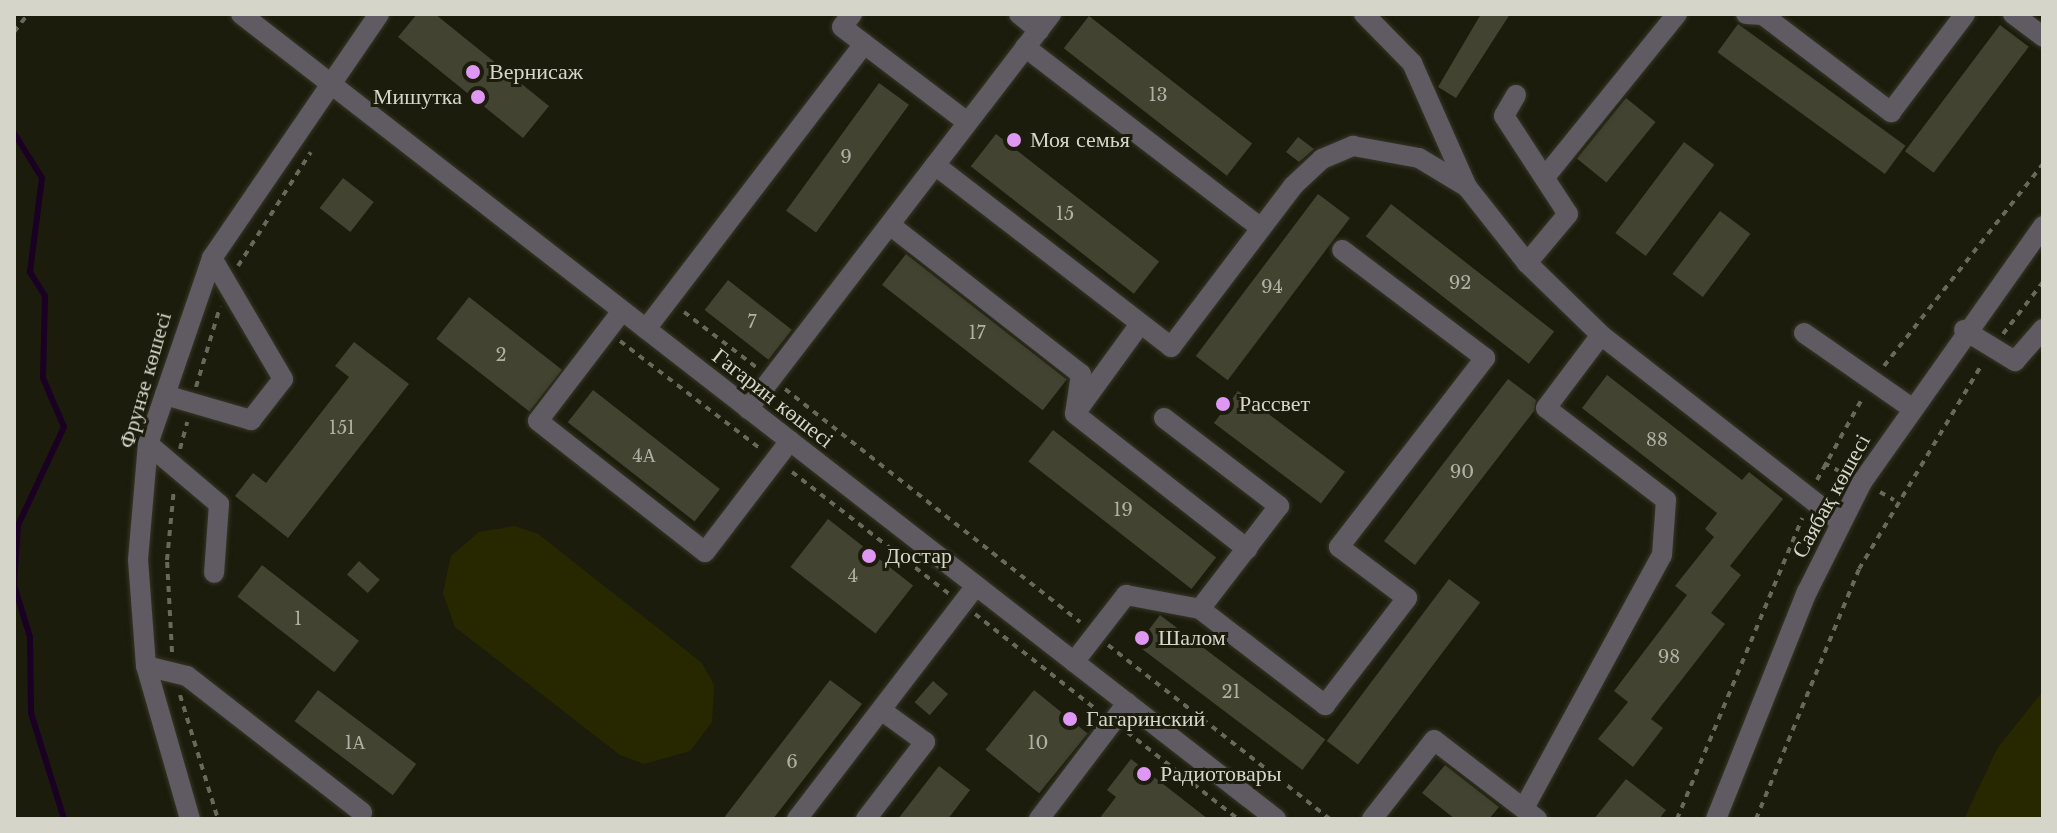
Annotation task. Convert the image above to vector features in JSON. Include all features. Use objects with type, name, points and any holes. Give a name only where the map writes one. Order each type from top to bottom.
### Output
[{"type":"street","name":"Гагарин көшесі","points":[[241,14],[1127,703],[1267,816]]},
{"type":"street","name":"Фрунзе көшесі","points":[[190,819],[146,666],[138,560],[148,444],[212,258],[327,81],[379,14]]},
{"type":"street","points":[[852,14],[842,27],[967,122]]},
{"type":"street","points":[[748,409],[1045,22],[1019,14]]},
{"type":"street","points":[[1364,14],[1412,63],[1467,187],[1527,263],[1601,335],[1812,494],[1840,522]]},
{"type":"street","points":[[1545,177],[1677,14]]},
{"type":"street","points":[[1758,14],[1891,112],[1965,14]]},
{"type":"street","points":[[2021,16],[2043,37]]},
{"type":"street","points":[[646,329],[864,44]]},
{"type":"street","points":[[1025,47],[1261,228]]},
{"type":"street","points":[[1516,95],[1504,116],[1568,214],[1527,263]]},
{"type":"street","points":[[935,165],[1171,347],[1261,228],[1322,159],[1353,146],[1419,158],[1467,187]]},
{"type":"street","points":[[890,225],[1081,374],[1075,414]]},
{"type":"street","name":"Саябақ көшесі","points":[[1716,819],[1840,522],[1910,407],[2043,226]]},
{"type":"street","points":[[1074,662],[1126,595],[1200,609],[1325,705],[1407,598],[1339,547],[1485,358],[1342,250]]},
{"type":"street","points":[[165,395],[251,420],[283,379],[212,258]]},
{"type":"street","points":[[622,311],[538,421],[705,552],[790,441]]},
{"type":"street","points":[[1075,414],[1140,324]]},
{"type":"street","points":[[1964,330],[2015,361],[2043,329]]},
{"type":"street","points":[[1372,819],[1434,740],[1530,814],[1662,555],[1666,500],[1546,408],[1601,335]]},
{"type":"street","points":[[1798,339],[1825,344],[1910,407]]},
{"type":"street","points":[[1075,414],[1247,549]]},
{"type":"street","points":[[1164,418],[1279,506],[1200,609]]},
{"type":"street","points":[[148,444],[219,504],[214,573]]},
{"type":"street","points":[[797,819],[976,586]]},
{"type":"street","points":[[146,666],[173,673],[362,812]]},
{"type":"street","points":[[1039,819],[1127,703]]},
{"type":"street","points":[[866,819],[925,742],[881,710]]},
{"type":"path","points":[[14,32],[28,14]]},
{"type":"path","points":[[218,819],[173,673],[167,560],[176,467],[228,285],[313,149]]},
{"type":"path","points":[[1677,819],[1812,494],[1873,381],[2043,164]]},
{"type":"path","points":[[1756,819],[1873,542],[1992,348],[2043,282]]},
{"type":"path","points":[[669,300],[1330,819]]},
{"type":"path","points":[[607,330],[1238,819]]},
{"type":"shaded area","points":[[514,526],[538,534],[702,663],[714,685],[712,722],[690,751],[644,764],[620,755],[455,627],[443,593],[451,556],[479,532]]},
{"type":"shaded area","points":[[2043,691],[2043,819],[1964,819],[1997,749]]},
{"type":"building","name":"Вернисаж","points":[[417,14],[435,14],[549,106],[523,138],[398,37]]},
{"type":"building","points":[[1481,14],[1510,14],[1456,98],[1438,87]]},
{"type":"building","points":[[1089,16],[1252,143],[1227,176],[1064,48]]},
{"type":"building","points":[[1738,24],[1905,146],[1885,174],[1717,52]]},
{"type":"building","points":[[2000,25],[2029,47],[1934,173],[1905,151]]},
{"type":"building","points":[[879,83],[909,105],[816,233],[786,211]]},
{"type":"building","points":[[1626,98],[1656,122],[1606,183],[1577,159]]},
{"type":"building","points":[[996,134],[1159,261],[1134,294],[971,166]]},
{"type":"building","points":[[1298,137],[1314,149],[1299,162],[1286,152]]},
{"type":"building","points":[[1684,142],[1714,165],[1646,256],[1615,233]]},
{"type":"building","points":[[343,178],[374,202],[350,232],[320,208]]},
{"type":"building","points":[[1318,194],[1350,218],[1228,380],[1196,356]]},
{"type":"building","points":[[1391,204],[1554,331],[1529,364],[1366,236]]},
{"type":"building","points":[[1720,211],[1750,234],[1703,297],[1672,274]]},
{"type":"building","points":[[906,254],[1067,380],[1043,410],[882,285]]},
{"type":"building","points":[[728,280],[792,330],[768,360],[705,310]]},
{"type":"building","points":[[469,297],[562,370],[529,411],[436,339]]},
{"type":"building","points":[[354,342],[409,384],[288,538],[235,496],[253,473],[266,483],[349,377],[335,366]]},
{"type":"building","points":[[1607,375],[1742,480],[1749,472],[1783,499],[1730,566],[1741,575],[1711,613],[1725,624],[1651,719],[1663,728],[1633,767],[1598,739],[1628,702],[1614,691],[1687,595],[1675,586],[1714,537],[1705,529],[1717,513],[1582,408]]},
{"type":"building","points":[[1508,379],[1536,400],[1534,411],[1415,565],[1384,541]]},
{"type":"building","points":[[593,390],[720,489],[695,521],[568,422]]},
{"type":"building","points":[[1238,391],[1345,472],[1321,504],[1214,423]]},
{"type":"building","points":[[1053,430],[1216,557],[1191,589],[1028,462]]},
{"type":"building","points":[[828,519],[913,585],[876,634],[790,567]]},
{"type":"building","points":[[359,561],[380,580],[368,593],[347,574]]},
{"type":"building","points":[[262,565],[359,641],[334,672],[237,597]]},
{"type":"building","points":[[1449,579],[1480,602],[1358,765],[1327,741]]},
{"type":"building","points":[[1160,615],[1325,740],[1302,770],[1137,645]]},
{"type":"building","points":[[830,680],[862,704],[773,819],[723,819]]},
{"type":"building","points":[[933,681],[948,694],[930,715],[915,702]]},
{"type":"building","points":[[318,690],[416,764],[393,795],[295,721]]},
{"type":"building","points":[[1034,690],[1088,733],[1039,793],[986,750]]},
{"type":"building","points":[[1131,759],[1208,819],[1099,819],[1116,797],[1107,790]]},
{"type":"building","points":[[1445,765],[1499,807],[1489,819],[1455,819],[1422,793]]},
{"type":"building","points":[[939,766],[970,790],[948,819],[898,819]]},
{"type":"building","points":[[1626,779],[1666,810],[1659,819],[1594,819]]},
{"type":"waterway","points":[[14,133],[42,178],[30,272],[45,296],[43,378],[64,427],[18,525],[14,583]]},
{"type":"waterway","points":[[14,585],[30,637],[31,713],[64,819]]},
{"type":"place","name":"Вернисаж","points":[[473,72]]},
{"type":"place","name":"Мишутка","points":[[478,97]]},
{"type":"place","name":"Моя семья","points":[[1014,140]]},
{"type":"place","name":"Рассвет","points":[[1223,404]]},
{"type":"place","name":"Достар","points":[[869,556]]},
{"type":"place","name":"Шалом","points":[[1142,638]]},
{"type":"place","name":"Гагаринский","points":[[1070,719]]},
{"type":"place","name":"Радиотовары","points":[[1144,774]]}]
